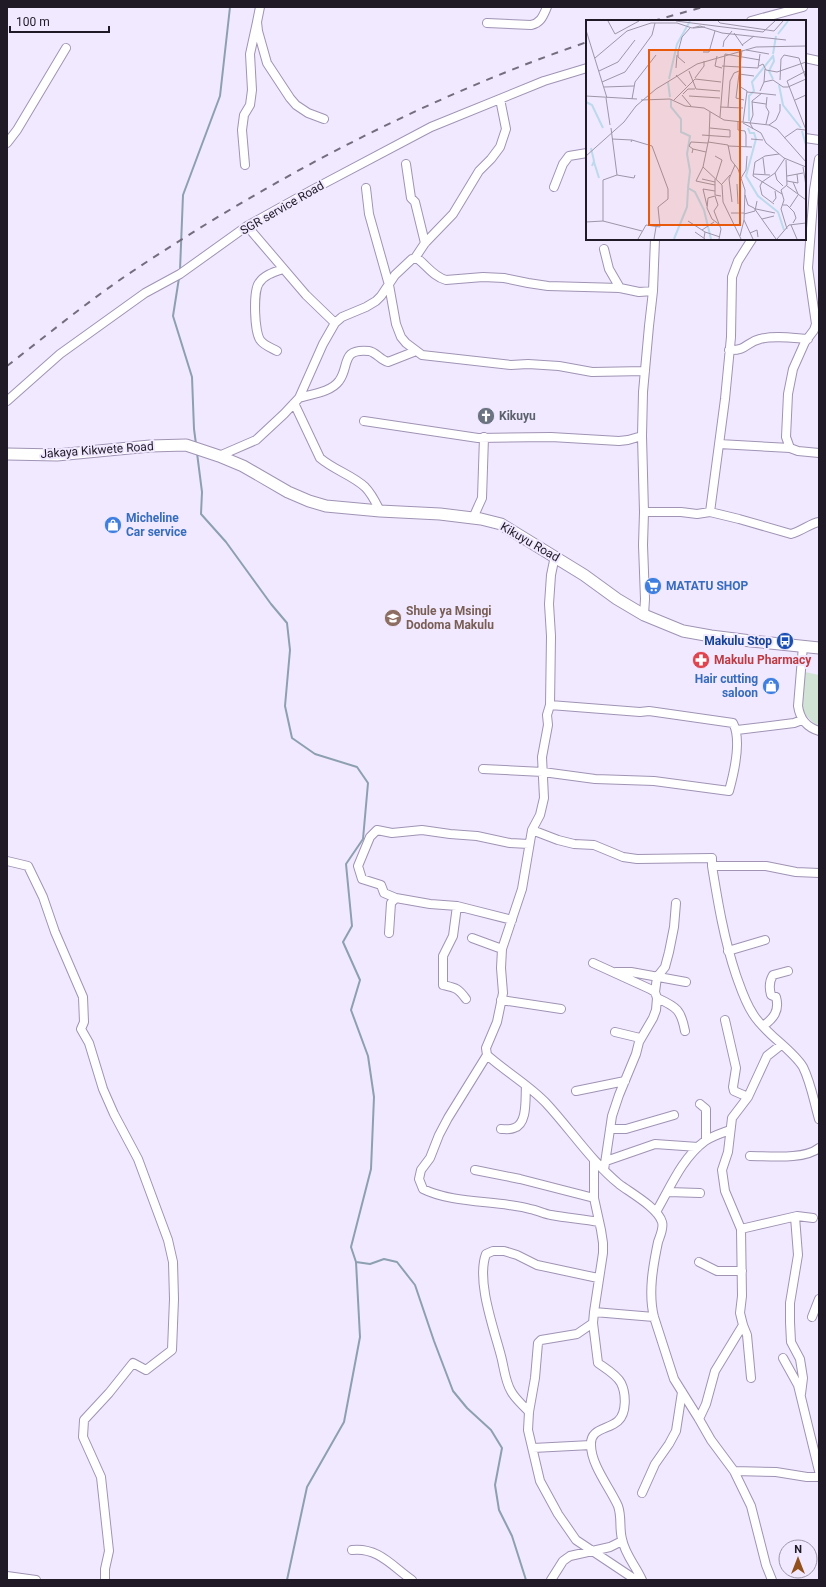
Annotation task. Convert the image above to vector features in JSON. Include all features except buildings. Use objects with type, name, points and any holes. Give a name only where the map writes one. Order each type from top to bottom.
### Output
[{"type":"main road","name":"Kikuyu Road","points":[[186,445],[243,466],[288,492],[309,502],[326,506],[380,511],[440,514],[473,518],[502,524],[555,556],[644,615],[683,630],[711,636],[819,648]]},
{"type":"main road","name":"Jakaya Kikwete Road","points":[[7,454],[56,455],[150,446],[186,445]]},
{"type":"street","points":[[245,164],[242,130],[244,115],[249,107],[252,90],[250,54],[260,7]]},
{"type":"street","points":[[487,23],[537,24],[543,18],[547,7]]},
{"type":"street","points":[[755,20],[803,7]]},
{"type":"street","points":[[257,22],[259,36],[267,63],[290,98],[301,109],[324,118]]},
{"type":"street","points":[[7,143],[17,130],[66,48]]},
{"type":"street","points":[[806,58],[819,61]]},
{"type":"street","name":"SGR service Road","points":[[7,401],[66,350],[145,293],[180,274],[247,226],[431,127],[544,81],[586,68]]},
{"type":"street","points":[[219,456],[256,440],[272,427],[297,401],[323,344],[335,323],[346,315],[372,304],[381,296],[395,275],[405,264],[415,258],[425,243],[453,214],[479,171],[500,147],[506,129],[500,99]]},
{"type":"street","points":[[806,138],[819,140]]},
{"type":"street","points":[[554,187],[563,164],[568,156],[586,153]]},
{"type":"street","points":[[790,448],[786,437],[788,394],[793,369],[817,324],[808,268],[815,214],[814,190],[819,159]]},
{"type":"street","points":[[406,164],[411,198],[416,202],[425,243]]},
{"type":"street","points":[[366,188],[369,214],[389,285],[396,324],[401,337],[406,343],[416,350],[428,356],[511,365],[528,364],[559,366],[592,372],[645,371]]},
{"type":"street","points":[[806,194],[814,190]]},
{"type":"street","points":[[247,226],[306,295],[335,323]]},
{"type":"street","points":[[644,615],[642,436],[645,371],[653,291],[655,240]]},
{"type":"street","points":[[710,512],[731,337],[732,277],[738,261],[751,240]]},
{"type":"street","points":[[604,249],[609,269],[620,288]]},
{"type":"street","points":[[415,258],[426,265],[441,279],[446,280],[483,277],[504,278],[548,286],[620,288],[639,292],[653,291]]},
{"type":"street","points":[[277,351],[260,341],[257,334],[255,292],[259,283],[264,277],[283,269]]},
{"type":"street","points":[[729,350],[739,350],[760,339],[780,337],[808,339]]},
{"type":"street","points":[[297,401],[324,391],[340,380],[346,361],[353,353],[360,351],[372,352],[388,362],[416,350]]},
{"type":"street","points":[[297,401],[316,452],[320,458],[327,464],[364,486],[370,493],[380,511]]},
{"type":"street","points":[[364,421],[484,438],[551,437],[618,441],[642,436]]},
{"type":"street","points":[[473,518],[482,498],[484,438]]},
{"type":"street","points":[[719,444],[790,448],[798,451],[819,453]]},
{"type":"street","points":[[644,512],[681,512],[697,514],[710,512],[739,518],[792,534],[800,532],[819,522]]},
{"type":"street","points":[[555,556],[551,575],[549,604],[551,636],[550,705],[547,715],[548,725],[542,757],[544,798],[540,815],[532,830],[522,889],[502,949],[501,1000],[497,1022],[486,1048],[487,1055],[448,1118],[439,1135],[430,1158],[421,1170],[419,1179],[422,1189],[433,1194],[489,1204],[520,1207],[548,1215],[599,1222]]},
{"type":"street","points":[[803,646],[798,706],[799,714],[808,726],[819,731]]},
{"type":"street","points":[[483,770],[543,772],[595,779],[654,781],[729,791],[733,775],[738,738],[737,730],[733,723],[649,711],[640,712],[550,705]]},
{"type":"street","points":[[737,730],[794,723],[802,720]]},
{"type":"street","points":[[512,920],[457,906],[430,904],[396,898],[384,893],[382,886],[362,879],[358,866],[370,837],[377,830],[392,833],[422,830],[477,836],[510,843],[529,844]]},
{"type":"street","points":[[532,830],[558,840],[574,844],[594,845],[624,857],[637,859],[712,858],[719,913],[728,951],[745,1000],[753,1015],[802,1066],[819,1119]]},
{"type":"street","points":[[7,861],[28,866],[43,897],[55,932],[83,997],[84,1022],[81,1029],[90,1043],[98,1075],[106,1095],[138,1159],[168,1240],[173,1262],[174,1299],[172,1350],[146,1370],[133,1363],[110,1393],[84,1420],[83,1437],[101,1477],[103,1492],[109,1551],[105,1569],[105,1580]]},
{"type":"street","points":[[712,866],[766,866],[796,872],[819,873]]},
{"type":"street","points":[[389,933],[391,904],[396,898]]},
{"type":"street","points":[[604,1170],[615,1107],[640,1038],[653,1018],[658,1004],[656,995],[657,977],[665,967],[674,927],[676,903]]},
{"type":"street","points":[[457,906],[453,936],[443,956],[443,985],[454,987],[460,991],[466,999]]},
{"type":"street","points":[[472,938],[502,949]]},
{"type":"street","points":[[728,951],[765,940]]},
{"type":"street","points":[[593,964],[613,972],[656,995],[676,1008],[682,1016],[685,1031]]},
{"type":"street","points":[[763,1026],[773,1019],[776,1014],[777,1000],[776,997],[771,995],[770,992],[771,978],[773,975],[788,971]]},
{"type":"street","points":[[613,972],[631,972],[686,982]]},
{"type":"street","points":[[501,1000],[561,1009]]},
{"type":"street","points":[[725,1020],[736,1068],[734,1091],[748,1097]]},
{"type":"street","points":[[615,1032],[640,1038]]},
{"type":"street","points":[[751,1378],[747,1335],[740,1313],[742,1271],[741,1229],[725,1191],[722,1170],[728,1152],[732,1118],[748,1097],[767,1056],[781,1045]]},
{"type":"street","points":[[487,1055],[545,1102],[594,1161],[619,1184],[656,1212],[662,1220],[663,1225],[658,1242],[651,1292],[654,1317],[674,1379],[711,1440],[734,1471],[751,1506],[766,1565],[772,1580]]},
{"type":"street","points":[[576,1091],[625,1081]]},
{"type":"street","points":[[501,1129],[513,1129],[519,1126],[524,1118],[526,1086]]},
{"type":"street","points":[[700,1104],[706,1109],[706,1140]]},
{"type":"street","points":[[610,1129],[626,1129],[674,1115]]},
{"type":"street","points":[[656,1212],[681,1168],[698,1147],[706,1140],[730,1130]]},
{"type":"street","points":[[606,1161],[655,1144],[698,1147]]},
{"type":"street","points":[[750,1156],[799,1155],[812,1153],[819,1148]]},
{"type":"street","points":[[594,1161],[594,1198],[601,1230],[602,1253],[593,1323],[598,1363],[621,1383],[625,1406],[622,1416],[618,1421],[594,1434],[590,1445],[591,1454],[618,1508],[622,1541],[629,1559],[639,1572],[642,1580]]},
{"type":"street","points":[[475,1170],[520,1179],[594,1198]]},
{"type":"street","points":[[668,1192],[700,1193]]},
{"type":"street","points":[[741,1229],[795,1217],[813,1218]]},
{"type":"street","points":[[795,1217],[798,1255],[790,1303],[790,1322],[791,1342],[800,1359],[803,1378],[801,1394]]},
{"type":"street","points":[[529,1412],[517,1400],[511,1391],[506,1376],[488,1307],[483,1268],[486,1254],[493,1251],[504,1251],[517,1255],[537,1265],[598,1278]]},
{"type":"street","points":[[699,1262],[717,1271],[742,1271]]},
{"type":"street","points":[[812,1317],[819,1299]]},
{"type":"street","points":[[594,1312],[654,1317]]},
{"type":"street","points":[[593,1323],[577,1334],[539,1341],[537,1347],[535,1378],[529,1412],[528,1430],[540,1481],[558,1514],[576,1540],[636,1580]]},
{"type":"street","points":[[699,1419],[706,1404],[715,1370],[743,1324]]},
{"type":"street","points":[[783,1358],[796,1379],[801,1394],[819,1471]]},
{"type":"street","points":[[642,1493],[654,1464],[670,1444],[676,1431],[682,1392]]},
{"type":"street","points":[[533,1448],[590,1445]]},
{"type":"street","points":[[734,1471],[776,1472],[808,1477],[819,1476]]},
{"type":"street","points":[[551,1580],[563,1561],[570,1556],[610,1547],[622,1541]]},
{"type":"street","points":[[352,1550],[362,1549],[376,1553],[412,1580]]},
{"type":"street","points":[[7,1576],[36,1580]]},
{"type":"green space","points":[[805,672],[819,675],[819,726],[815,725],[802,711],[802,689]]},
{"type":"waterway","points":[[180,270],[183,195],[220,96],[230,7]]},
{"type":"waterway","points":[[179,278],[173,316],[192,377],[196,444]]},
{"type":"waterway","points":[[197,453],[202,492],[201,514],[226,542],[271,604],[287,623],[290,650],[285,706],[292,738],[315,754],[357,767],[368,783],[363,839],[346,864],[352,926],[343,942],[360,980],[351,1010],[368,1056],[374,1097],[371,1169],[351,1247],[356,1262],[370,1264],[384,1259],[397,1262],[415,1285],[453,1391],[467,1408],[491,1430],[502,1448],[495,1485],[499,1510],[512,1536],[526,1580]]},
{"type":"waterway","points":[[287,1580],[307,1487],[344,1422],[360,1337],[356,1262]]},
{"type":"railway","points":[[657,20],[703,7]]},
{"type":"railway","points":[[7,366],[127,275],[236,206],[292,174],[408,115],[466,89],[526,64],[586,42]]},
{"type":"place","name":"Kikuyu","points":[[486,416]]},
{"type":"place","name":"Micheline Car service","points":[[113,525]]},
{"type":"place","name":"MATATU SHOP","points":[[653,586]]},
{"type":"place","name":"Shule ya Msingi Dodoma Makulu","points":[[393,618]]},
{"type":"place","name":"Makulu Stop","points":[[785,641]]},
{"type":"place","name":"Makulu Pharmacy","points":[[701,660]]},
{"type":"place","name":"Hair cutting saloon","points":[[771,686]]}]
